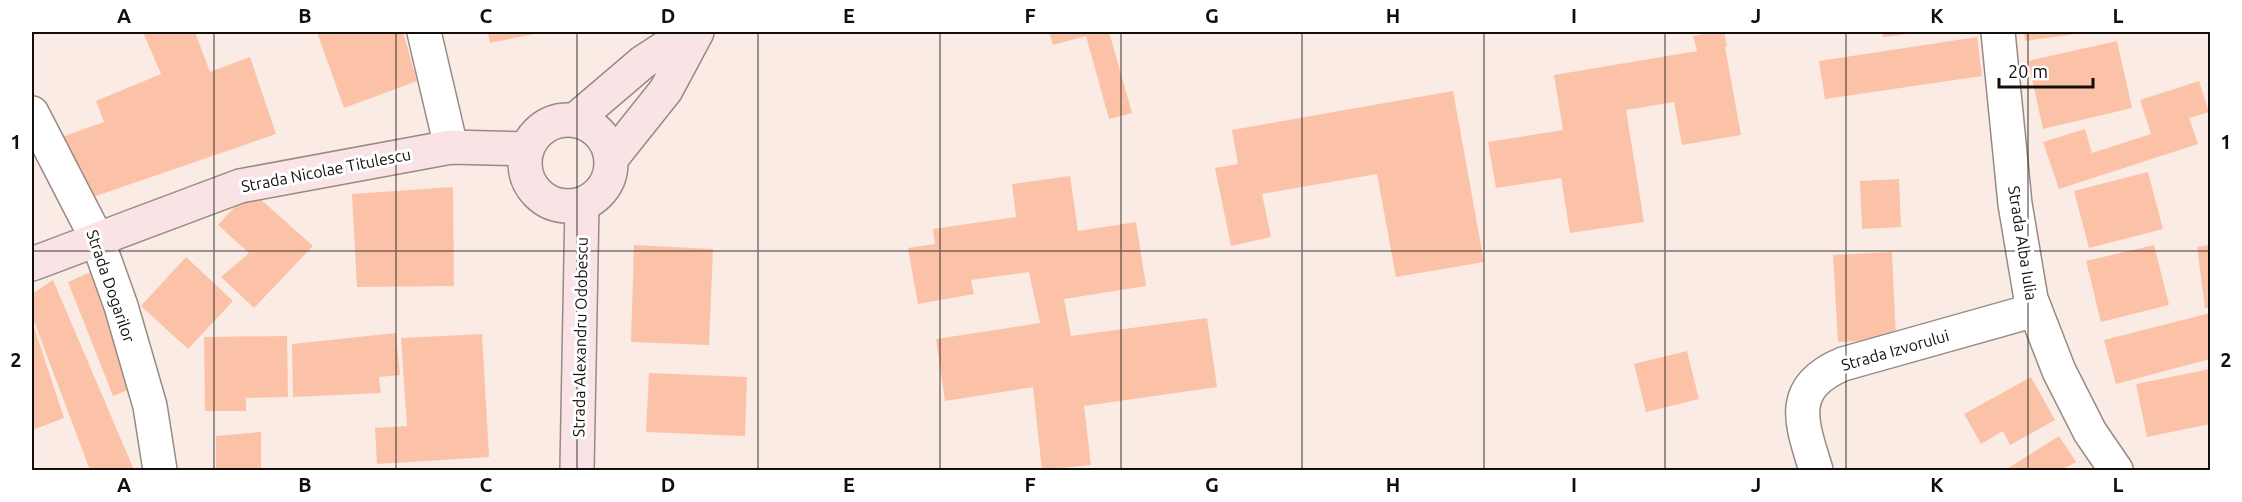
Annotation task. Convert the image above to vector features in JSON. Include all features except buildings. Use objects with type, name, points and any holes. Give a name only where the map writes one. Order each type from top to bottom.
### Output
[{"type":"main road","points":[[575,120],[643,62],[688,32]]},
{"type":"main road","points":[[611,159],[666,90],[697,32]]},
{"type":"main road","points":[[560,120],[575,120],[598,131],[607,144],[611,159],[609,178],[602,191],[582,204],[562,206],[548,201],[532,188],[526,174],[527,149],[534,135],[546,125],[560,120]]},
{"type":"main road","name":"Strada Nicolae Titulescu","points":[[32,264],[240,186],[451,147],[527,149]]},
{"type":"main road","name":"Strada Alexandru Odobescu","points":[[577,471],[582,204]]},
{"type":"street","points":[[424,32],[451,147]]},
{"type":"street","name":"Strada Alba Iulia","points":[[1998,32],[2015,204],[2031,299],[2059,371],[2074,402],[2090,432],[2116,471]]},
{"type":"street","name":"Strada Dogarilor","points":[[32,113],[97,239],[121,306],[150,406],[160,471]]},
{"type":"street","name":"Strada Izvorului","points":[[1816,471],[1802,425],[1803,405],[1811,386],[1827,371],[1843,364],[2035,310]]}]
